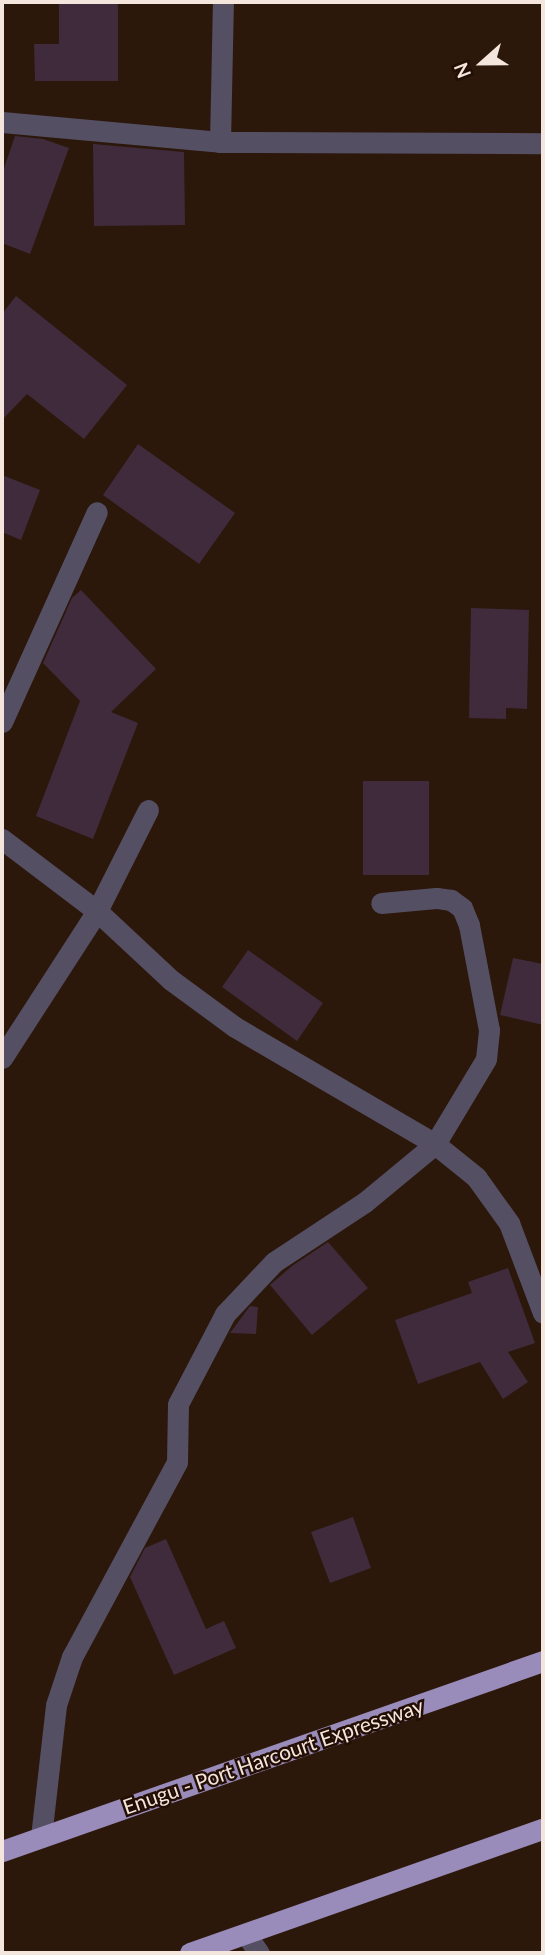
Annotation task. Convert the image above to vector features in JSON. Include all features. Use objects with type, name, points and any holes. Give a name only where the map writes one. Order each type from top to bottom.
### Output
[{"type":"highway","name":"Enugu - Port Harcourt Expressway","points":[[2,1851],[543,1661]]},
{"type":"highway","points":[[190,1953],[543,1829]]},
{"type":"street","points":[[220,142],[223,2]]},
{"type":"street","points":[[2,122],[220,142],[543,143]]},
{"type":"street","points":[[2,722],[97,512]]},
{"type":"street","points":[[2,1058],[97,911],[148,810]]},
{"type":"street","points":[[2,839],[97,911],[171,980],[235,1027],[435,1144],[476,1177],[509,1223],[543,1313]]},
{"type":"street","points":[[41,1837],[56,1705],[72,1657],[177,1462],[178,1404],[225,1314],[274,1262],[365,1202],[435,1144],[486,1059],[489,1030],[469,925],[462,908],[451,900],[436,898],[381,903]]},
{"type":"street","points":[[246,1934],[259,1953]]},
{"type":"building","points":[[59,2],[115,2],[118,5],[118,81],[35,81],[34,44],[59,44]]},
{"type":"building","points":[[15,136],[43,139],[69,148],[30,254],[2,243],[2,174]]},
{"type":"building","points":[[93,144],[184,152],[185,225],[94,226]]},
{"type":"building","points":[[16,296],[127,385],[84,439],[27,394],[2,420],[2,314]]},
{"type":"building","points":[[138,444],[235,513],[199,564],[103,495]]},
{"type":"building","points":[[2,475],[40,490],[21,540],[2,532]]},
{"type":"building","points":[[81,590],[156,669],[111,712],[138,723],[93,839],[36,816],[80,701],[43,663],[72,598]]},
{"type":"building","points":[[471,608],[529,610],[527,709],[506,708],[506,719],[469,718]]},
{"type":"building","points":[[363,781],[429,781],[429,875],[363,875]]},
{"type":"building","points":[[248,950],[323,1003],[297,1041],[222,987]]},
{"type":"building","points":[[513,958],[543,964],[543,1025],[500,1015]]},
{"type":"building","points":[[328,1242],[368,1288],[312,1335],[270,1285],[292,1266]]},
{"type":"building","points":[[508,1268],[535,1343],[508,1352],[528,1382],[503,1399],[480,1362],[418,1384],[395,1320],[472,1293],[468,1282]]},
{"type":"building","points":[[250,1306],[258,1307],[256,1334],[230,1333]]},
{"type":"building","points":[[353,1517],[371,1568],[330,1583],[311,1532]]},
{"type":"building","points":[[166,1539],[206,1629],[224,1621],[236,1648],[174,1675],[130,1577],[145,1548]]}]
